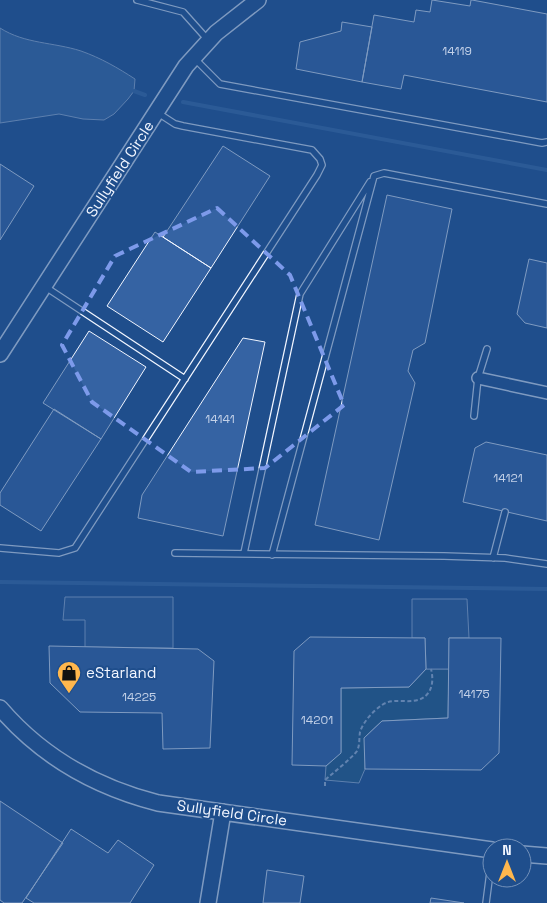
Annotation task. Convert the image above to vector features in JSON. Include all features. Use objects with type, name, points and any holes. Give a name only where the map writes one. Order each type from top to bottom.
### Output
[{"type":"street","name":"Sullyfield Circle","points":[[0,354],[156,111],[193,57],[208,40],[233,18],[258,0]]},
{"type":"street","points":[[478,378],[547,393]]},
{"type":"street","name":"Sullyfield Circle","points":[[0,708],[22,732],[68,768],[103,786],[158,803],[482,849]]},
{"type":"street","points":[[208,903],[222,812]]},
{"type":"street","points":[[532,855],[547,856]]},
{"type":"lane","points":[[137,0],[183,12],[208,40]]},
{"type":"lane","points":[[193,57],[220,84],[542,143],[547,142]]},
{"type":"lane","points":[[0,548],[59,553],[76,548],[322,165],[320,159],[312,150],[175,124],[156,111]]},
{"type":"lane","points":[[244,553],[300,294],[374,176],[384,173],[547,204]]},
{"type":"lane","points":[[272,555],[374,176]]},
{"type":"lane","points":[[44,286],[185,379]]},
{"type":"lane","points":[[474,416],[478,378],[487,349]]},
{"type":"lane","points":[[493,558],[505,512]]},
{"type":"lane","points":[[175,553],[400,555],[493,558],[547,564]]},
{"type":"lane","points":[[486,903],[488,888]]},
{"type":"path","points":[[325,786],[325,780],[357,751],[360,733],[367,720],[381,705],[388,702],[416,701],[424,697],[432,683],[431,669]]},
{"type":"highlighted area","points":[[217,208],[290,275],[344,405],[265,468],[191,472],[92,402],[62,345],[115,256]]},
{"type":"shaded area","points":[[0,28],[19,37],[71,48],[95,57],[135,79],[134,91],[114,114],[104,120],[83,119],[59,114],[0,123]]},
{"type":"shaded area","points":[[65,597],[173,597],[173,648],[85,647],[85,620],[63,620]]},
{"type":"shaded area","points":[[412,599],[467,599],[469,638],[449,638],[449,669],[426,669],[425,638],[412,638]]},
{"type":"shaded area","points":[[426,669],[449,669],[448,718],[382,721],[366,736],[365,769],[359,783],[325,780],[326,766],[341,752],[341,688],[409,687]]},
{"type":"building","points":[[432,0],[470,6],[472,0],[547,14],[547,102],[404,75],[401,89],[362,82],[374,15],[414,22],[416,10],[430,12]]},
{"type":"building","points":[[342,22],[372,27],[362,82],[296,69],[300,42],[341,31]]},
{"type":"building","points":[[223,146],[270,176],[211,268],[163,237]]},
{"type":"building","points":[[0,164],[34,186],[0,240]]},
{"type":"building","points":[[387,195],[452,209],[425,343],[413,350],[408,371],[415,383],[379,540],[315,525]]},
{"type":"building","points":[[155,232],[211,268],[163,342],[107,306]]},
{"type":"building","points":[[529,259],[547,263],[547,328],[525,323],[517,314]]},
{"type":"building","points":[[89,331],[146,367],[101,439],[43,403]]},
{"type":"building","points":[[243,338],[265,342],[223,536],[138,518],[142,495]]},
{"type":"building","points":[[54,409],[101,439],[41,531],[0,505],[0,493]]},
{"type":"building","points":[[486,442],[547,455],[547,521],[463,502],[475,448]]},
{"type":"building","points":[[310,637],[425,638],[426,669],[409,687],[341,688],[341,753],[326,766],[292,765],[294,651]]},
{"type":"building","points":[[449,638],[501,638],[499,753],[481,770],[365,769],[364,738],[382,721],[448,718]]},
{"type":"building","points":[[49,646],[198,649],[214,661],[210,748],[163,749],[162,713],[80,712],[50,683]]},
{"type":"building","points":[[0,801],[63,843],[22,903],[4,903],[0,900]]},
{"type":"building","points":[[71,829],[108,853],[118,840],[154,865],[130,903],[34,903],[26,898]]},
{"type":"building","points":[[267,870],[304,876],[300,903],[263,903]]},
{"type":"building","points":[[431,898],[464,903],[430,903]]},
{"type":"waterway","points":[[134,91],[145,95]]},
{"type":"waterway","points":[[183,102],[547,170]]},
{"type":"waterway","points":[[0,582],[547,589]]},
{"type":"place","name":"eStarland","points":[[69,694]]}]
